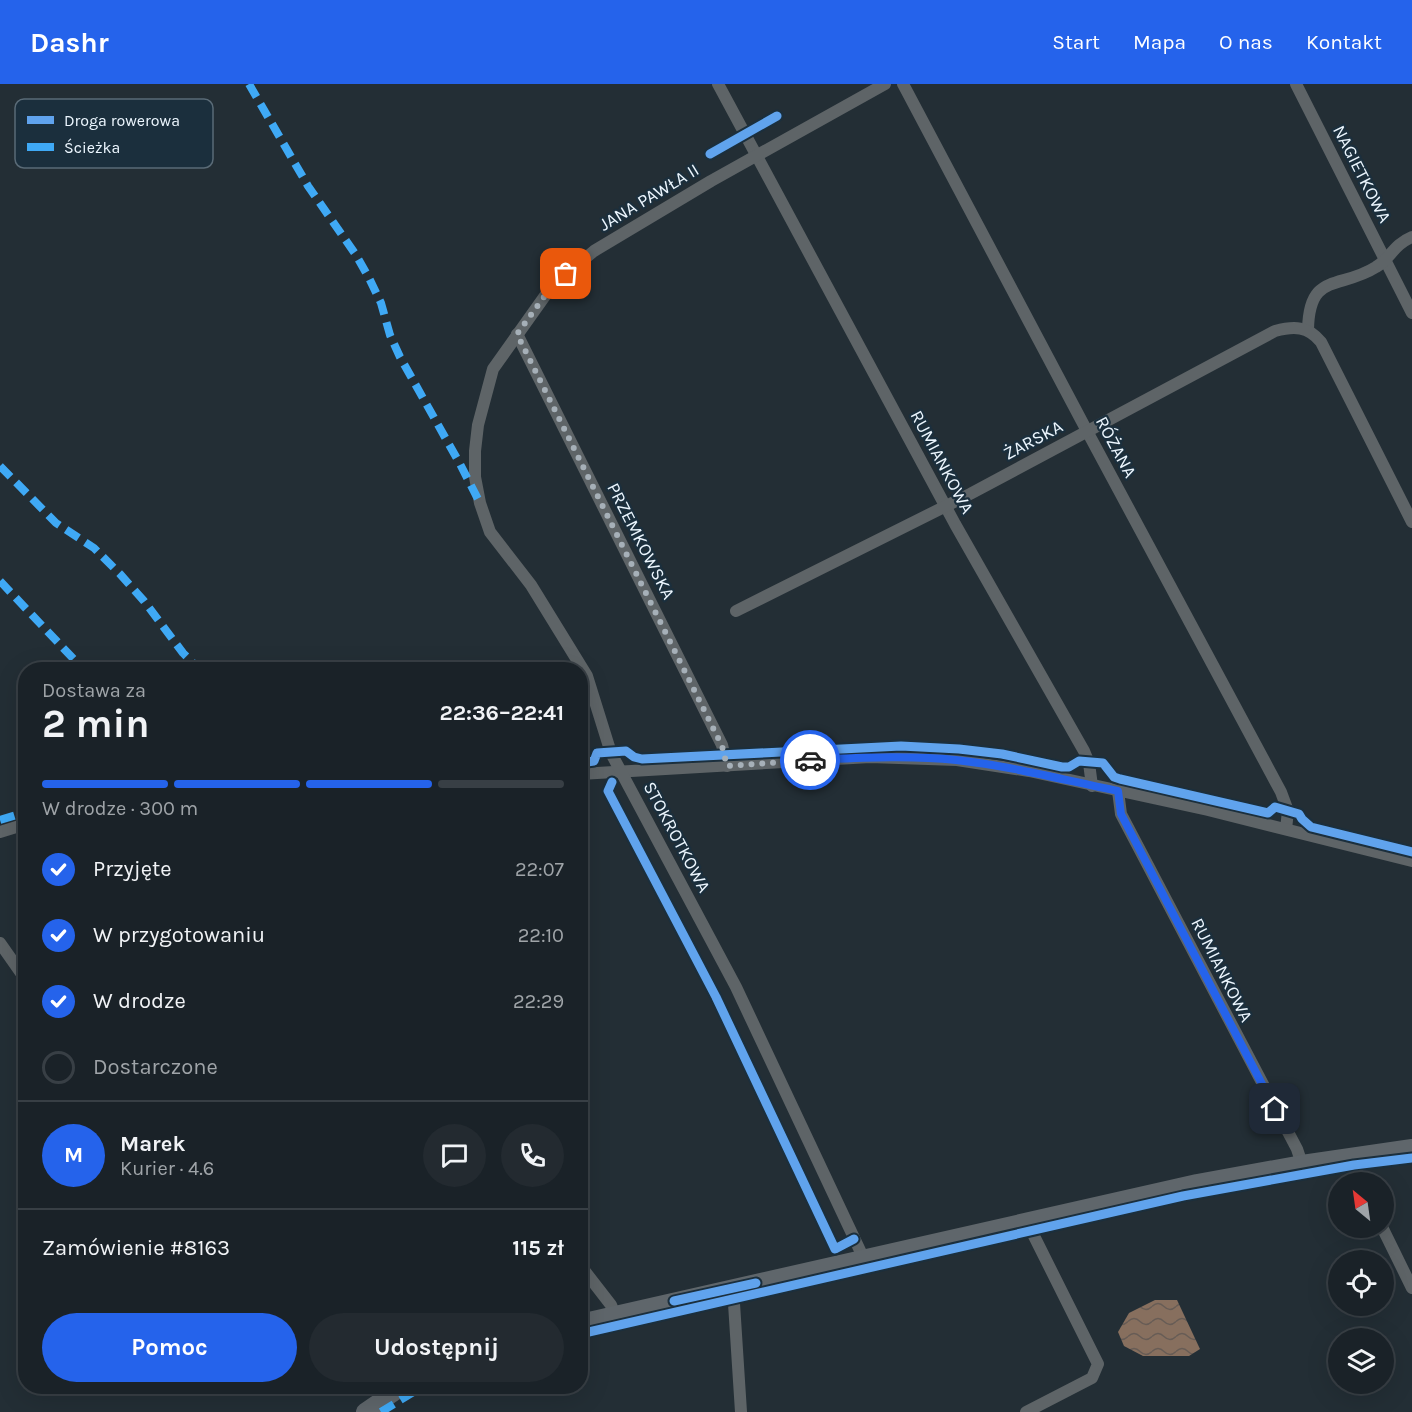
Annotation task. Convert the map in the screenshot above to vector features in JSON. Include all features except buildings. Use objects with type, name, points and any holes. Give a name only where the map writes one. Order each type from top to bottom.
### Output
[{"type":"street","name":"RUMIANKOWA","points":[[718,84],[946,507],[1084,751],[1089,763],[1092,786]]},
{"type":"street","name":"JANA PAWŁA II","points":[[517,334],[552,286],[594,250],[756,155],[885,84]]},
{"type":"street","name":"RÓŻANA","points":[[903,84],[1281,792],[1287,807],[1286,830]]},
{"type":"street","name":"NAGIETKOWA","points":[[1296,84],[1412,313]]},
{"type":"street","points":[[1412,237],[1392,250],[1376,268],[1336,281],[1316,295],[1310,305],[1308,330],[1316,336],[1328,353],[1412,522]]},
{"type":"street","name":"ŻARSKA","points":[[736,611],[946,507],[1275,331],[1298,327],[1308,330]]},
{"type":"street","name":"PRZEMKOWSKA","points":[[517,334],[722,746],[727,766]]},
{"type":"street","name":"STOKROTKOWA","points":[[517,334],[492,369],[478,425],[475,468],[480,503],[490,532],[531,585],[578,662]]},
{"type":"street","name":"STOKROTKOWA","points":[[588,679],[610,753],[622,771],[739,993],[864,1259]]},
{"type":"street","points":[[588,773],[870,757],[927,758],[1004,766],[1412,861]]},
{"type":"street","name":"RUMIANKOWA","points":[[1118,791],[1121,814],[1297,1149],[1302,1164]]},
{"type":"street","points":[[0,832],[18,826]]},
{"type":"street","points":[[0,943],[18,969]]},
{"type":"street","points":[[588,1321],[1197,1183],[1302,1164],[1412,1148]]},
{"type":"street","points":[[1353,1156],[1357,1172]]},
{"type":"street","points":[[1026,1222],[1098,1364],[1092,1378],[1026,1412]]},
{"type":"street","points":[[1387,1238],[1412,1288]]},
{"type":"street","points":[[588,1275],[611,1305],[615,1315]]},
{"type":"street","points":[[733,1288],[741,1412]]},
{"type":"street","points":[[365,1412],[391,1394]]},
{"type":"water","points":[[1155,1300],[1177,1300],[1200,1349],[1189,1356],[1143,1356],[1124,1346],[1118,1332],[1129,1313]]},
{"type":"marked path","points":[[249,84],[308,186],[356,255],[369,278],[381,303],[390,335],[400,357],[480,503]]},
{"type":"marked path","points":[[0,466],[56,523],[94,548],[120,574],[192,662]]},
{"type":"marked path","points":[[0,581],[76,662]]},
{"type":"marked path","points":[[0,820],[18,814]]},
{"type":"marked path","points":[[381,1412],[410,1394]]},
{"type":"cycle path","points":[[710,154],[777,116]]},
{"type":"cycle path","points":[[588,762],[594,761],[597,753],[626,751],[642,759],[901,746],[1002,754],[1062,767],[1069,767],[1079,761],[1103,763],[1114,777],[1120,779],[1268,813],[1275,807],[1299,814],[1311,827],[1412,852]]},
{"type":"cycle path","points":[[612,782],[608,791],[716,997],[835,1249],[854,1239]]},
{"type":"cycle path","points":[[588,1332],[1183,1196],[1354,1165],[1412,1158]]},
{"type":"cycle path","points":[[674,1301],[756,1283]]},
{"type":"way so far","points":[[566,274],[552,286],[517,334],[722,746],[727,766],[810,760]]},
{"type":"route","points":[[810,760],[870,757],[957,760],[1004,766],[1118,791],[1121,814],[1275,1109]]}]
